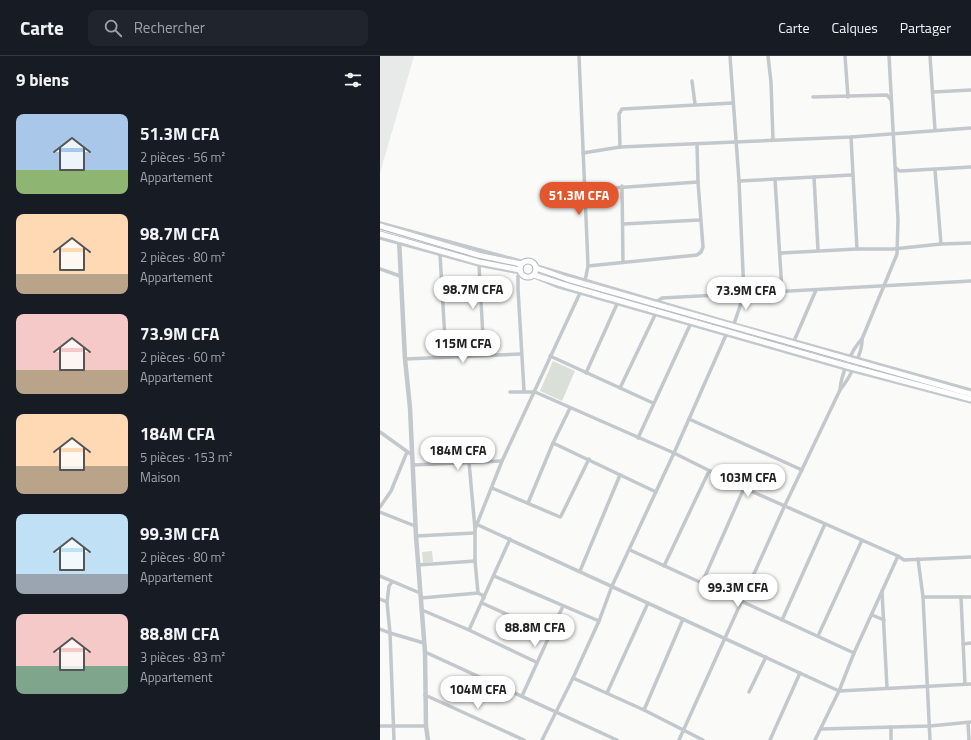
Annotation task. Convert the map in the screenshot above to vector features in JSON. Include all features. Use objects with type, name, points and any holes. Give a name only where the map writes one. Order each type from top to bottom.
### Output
[{"type":"main road","points":[[380,225],[478,255],[523,263],[531,262],[536,267],[567,279],[853,359],[971,394]]},
{"type":"main road","points":[[380,234],[399,241],[520,272],[525,277],[533,276],[849,368],[971,399]]},
{"type":"main road","points":[[520,272],[523,263]]},
{"type":"main road","points":[[533,276],[536,267]]},
{"type":"street","points":[[579,56],[588,266],[585,281]]},
{"type":"street","points":[[730,56],[739,181],[744,294],[734,324]]},
{"type":"street","points":[[768,56],[771,82],[773,140]]},
{"type":"street","points":[[845,56],[848,96]]},
{"type":"street","points":[[679,740],[785,505],[840,390],[841,380],[862,346],[862,339],[896,258],[898,220],[889,56]]},
{"type":"street","points":[[930,56],[935,130]]},
{"type":"street","points":[[692,81],[695,104]]},
{"type":"street","points":[[933,92],[971,90]]},
{"type":"street","points":[[813,97],[887,95],[891,101]]},
{"type":"street","points":[[620,147],[619,114],[622,109],[733,103]]},
{"type":"street","points":[[583,152],[620,147],[851,137],[971,128]]},
{"type":"street","points":[[851,137],[857,249]]},
{"type":"street","points":[[588,266],[623,261],[697,255],[701,252],[703,247],[700,220],[697,144]]},
{"type":"street","points":[[895,167],[900,171],[971,167]]},
{"type":"street","points":[[935,170],[941,244]]},
{"type":"street","points":[[739,181],[852,175]]},
{"type":"street","points":[[814,177],[818,250]]},
{"type":"street","points":[[776,179],[782,292]]},
{"type":"street","points":[[585,190],[622,186],[698,182]]},
{"type":"street","points":[[622,186],[623,261]]},
{"type":"street","points":[[623,224],[700,220]]},
{"type":"street","points":[[380,238],[399,241],[479,265],[520,272],[518,276],[518,289],[524,391]]},
{"type":"street","points":[[399,241],[405,359],[410,408],[416,536],[425,652],[426,726],[430,739]]},
{"type":"street","points":[[781,253],[818,250],[896,249],[941,244],[971,243]]},
{"type":"street","points":[[440,254],[446,357]]},
{"type":"street","points":[[479,265],[484,355]]},
{"type":"street","points":[[536,267],[540,266],[585,281],[853,359],[971,390]]},
{"type":"street","points":[[380,269],[400,276]]},
{"type":"street","points":[[533,276],[556,286],[655,315],[971,402]]},
{"type":"street","points":[[658,301],[662,298],[971,281]]},
{"type":"street","points":[[794,341],[816,290]]},
{"type":"street","points":[[474,531],[502,461],[580,293]]},
{"type":"street","points":[[586,373],[617,304]]},
{"type":"street","points":[[620,388],[655,315]]},
{"type":"street","points":[[638,438],[690,324]]},
{"type":"street","points":[[542,740],[599,621],[612,586],[630,550],[726,335]]},
{"type":"street","points":[[405,359],[521,354]]},
{"type":"street","points":[[550,356],[653,403]]},
{"type":"street","points":[[510,392],[535,392],[674,453],[709,472],[904,560],[971,557]]},
{"type":"street","points":[[528,503],[553,443],[570,408]]},
{"type":"street","points":[[689,419],[802,470]]},
{"type":"street","points":[[380,432],[412,455]]},
{"type":"street","points":[[553,443],[656,492]]},
{"type":"street","points":[[380,507],[391,491],[406,452]]},
{"type":"street","points":[[492,488],[558,517],[561,516],[589,459]]},
{"type":"street","points":[[413,465],[502,461]]},
{"type":"street","points":[[469,462],[478,593]]},
{"type":"street","points":[[664,566],[709,472]]},
{"type":"street","points":[[580,572],[620,474]]},
{"type":"street","points":[[702,583],[744,488]]},
{"type":"street","points":[[380,512],[416,526]]},
{"type":"street","points":[[476,524],[839,691],[971,684]]},
{"type":"street","points":[[782,620],[825,524]]},
{"type":"street","points":[[416,536],[474,531]]},
{"type":"street","points":[[469,630],[510,539]]},
{"type":"street","points":[[818,636],[862,540]]},
{"type":"street","points":[[630,550],[854,653]]},
{"type":"street","points":[[815,740],[839,691],[854,653],[898,556]]},
{"type":"street","points":[[918,559],[928,686],[930,740]]},
{"type":"street","points":[[418,565],[475,561]]},
{"type":"street","points":[[380,576],[420,595],[478,593],[484,598]]},
{"type":"street","points":[[494,576],[599,621]]},
{"type":"street","points":[[392,582],[389,586],[387,602],[390,633],[394,740]]},
{"type":"street","points":[[882,590],[888,688]]},
{"type":"street","points":[[961,597],[965,684]]},
{"type":"street","points":[[922,598],[971,597]]},
{"type":"street","points":[[380,599],[387,602]]},
{"type":"street","points":[[482,603],[550,634]]},
{"type":"street","points":[[607,693],[648,603]]},
{"type":"street","points":[[522,696],[536,662],[563,606]]},
{"type":"street","points":[[422,610],[469,630],[536,662]]},
{"type":"street","points":[[872,615],[884,620]]},
{"type":"street","points":[[644,710],[683,619]]},
{"type":"street","points":[[380,629],[424,643]]},
{"type":"street","points":[[963,644],[971,643]]},
{"type":"street","points":[[425,652],[617,740]]},
{"type":"street","points":[[749,692],[766,657]]},
{"type":"street","points":[[770,740],[800,673]]},
{"type":"street","points":[[573,678],[644,710],[703,740]]},
{"type":"street","points":[[425,695],[524,740]]},
{"type":"street","points":[[821,729],[930,726],[970,722],[969,740]]},
{"type":"street","points":[[380,726],[426,726]]},
{"type":"street","points":[[891,727],[891,740]]},
{"type":"shaded area","points":[[380,56],[414,56],[380,173]]},
{"type":"shaded area","points":[[553,361],[575,371],[562,401],[540,391]]},
{"type":"shaded area","points":[[432,551],[433,562],[423,563],[422,552]]}]
